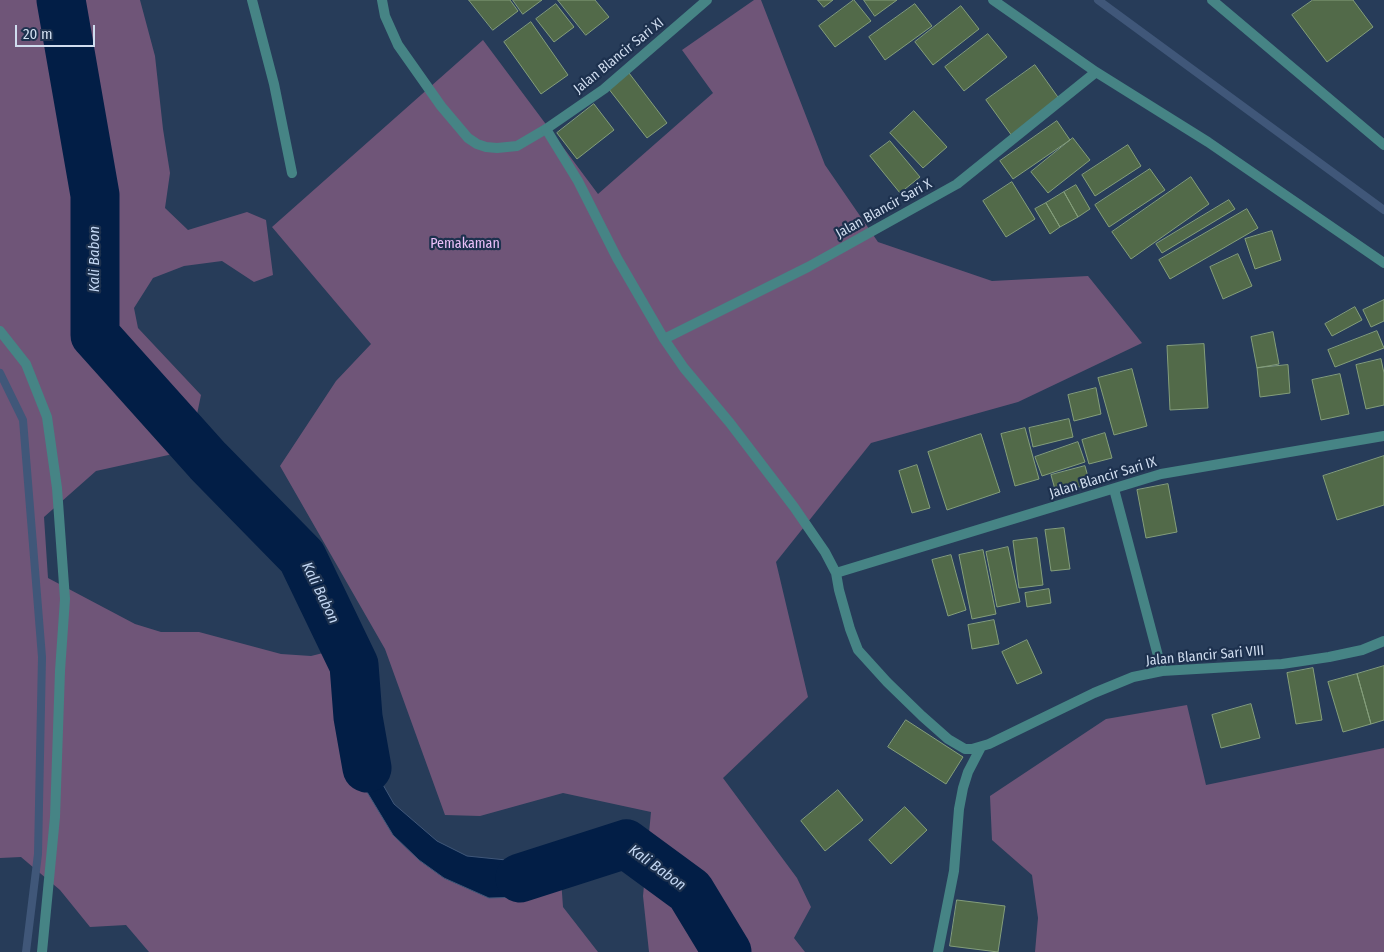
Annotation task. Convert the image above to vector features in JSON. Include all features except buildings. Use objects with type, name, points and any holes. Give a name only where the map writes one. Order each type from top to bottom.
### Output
[{"type":"street","points":[[252,0],[274,84],[292,173]]},
{"type":"street","name":"Jalan Blancir Sari XI","points":[[382,0],[385,16],[398,45],[441,106],[468,138],[477,144],[496,148],[517,146],[546,129],[604,89],[707,0]]},
{"type":"street","points":[[993,0],[1096,72],[1208,142],[1384,263]]},
{"type":"street","points":[[1212,0],[1384,145]]},
{"type":"street","name":"Jalan Blancir Sari X","points":[[664,339],[808,267],[957,184],[1096,72]]},
{"type":"street","points":[[546,129],[578,182],[617,258],[664,339],[684,368],[730,423],[794,507],[825,552],[836,573],[844,610],[858,650],[887,682],[948,739],[965,749],[981,747]]},
{"type":"street","points":[[0,331],[26,364],[47,417],[58,488],[66,599],[60,671],[55,817],[42,952]]},
{"type":"street","name":"Jalan Blancir Sari IX","points":[[836,573],[1161,474],[1384,436]]},
{"type":"street","points":[[1114,489],[1162,671]]},
{"type":"street","name":"Jalan Blancir Sari VIII","points":[[981,747],[1094,693],[1133,677],[1162,671],[1282,664],[1362,650],[1384,642]]},
{"type":"street","points":[[938,952],[954,871],[959,809],[963,788],[968,772],[981,747]]},
{"type":"green space","points":[[0,0],[140,0],[155,56],[170,173],[165,208],[188,230],[247,212],[266,220],[273,275],[254,282],[222,261],[184,266],[153,278],[134,308],[138,328],[201,395],[196,419],[173,454],[96,471],[44,517],[48,578],[135,624],[161,632],[199,632],[281,654],[311,656],[331,651],[338,645],[349,666],[349,707],[353,746],[419,860],[444,878],[489,898],[520,897],[561,879],[563,907],[598,952],[149,952],[126,925],[90,927],[60,890],[21,857],[0,858]]},
{"type":"green space","name":"Pemakaman","points":[[754,0],[761,0],[825,165],[878,242],[992,281],[1088,276],[1142,343],[1018,402],[871,443],[776,562],[808,697],[723,778],[797,878],[811,907],[794,938],[805,952],[649,952],[643,896],[651,812],[563,793],[480,816],[445,815],[385,649],[280,466],[336,381],[371,344],[272,227],[483,40],[598,194],[713,93],[682,50]]},
{"type":"green space","points":[[1187,705],[1206,785],[1384,748],[1384,952],[1035,952],[1038,918],[1032,875],[992,840],[990,796],[1106,719]]},
{"type":"water","points":[[363,700],[368,750],[378,776],[394,804],[437,841],[467,856],[526,862],[583,851],[583,863],[577,872],[520,897],[489,898],[444,878],[419,860],[393,835],[358,777],[349,707]]},
{"type":"waterway","name":"Kali Babon","points":[[61,0],[95,195],[95,335],[208,461],[302,557],[354,665],[358,717],[367,768]]},
{"type":"waterway","points":[[1098,0],[1384,210]]},
{"type":"waterway","points":[[0,373],[23,420],[42,657],[38,854],[26,952]]},
{"type":"waterway","name":"Kali Babon","points":[[520,878],[626,844],[690,891],[727,952]]}]
